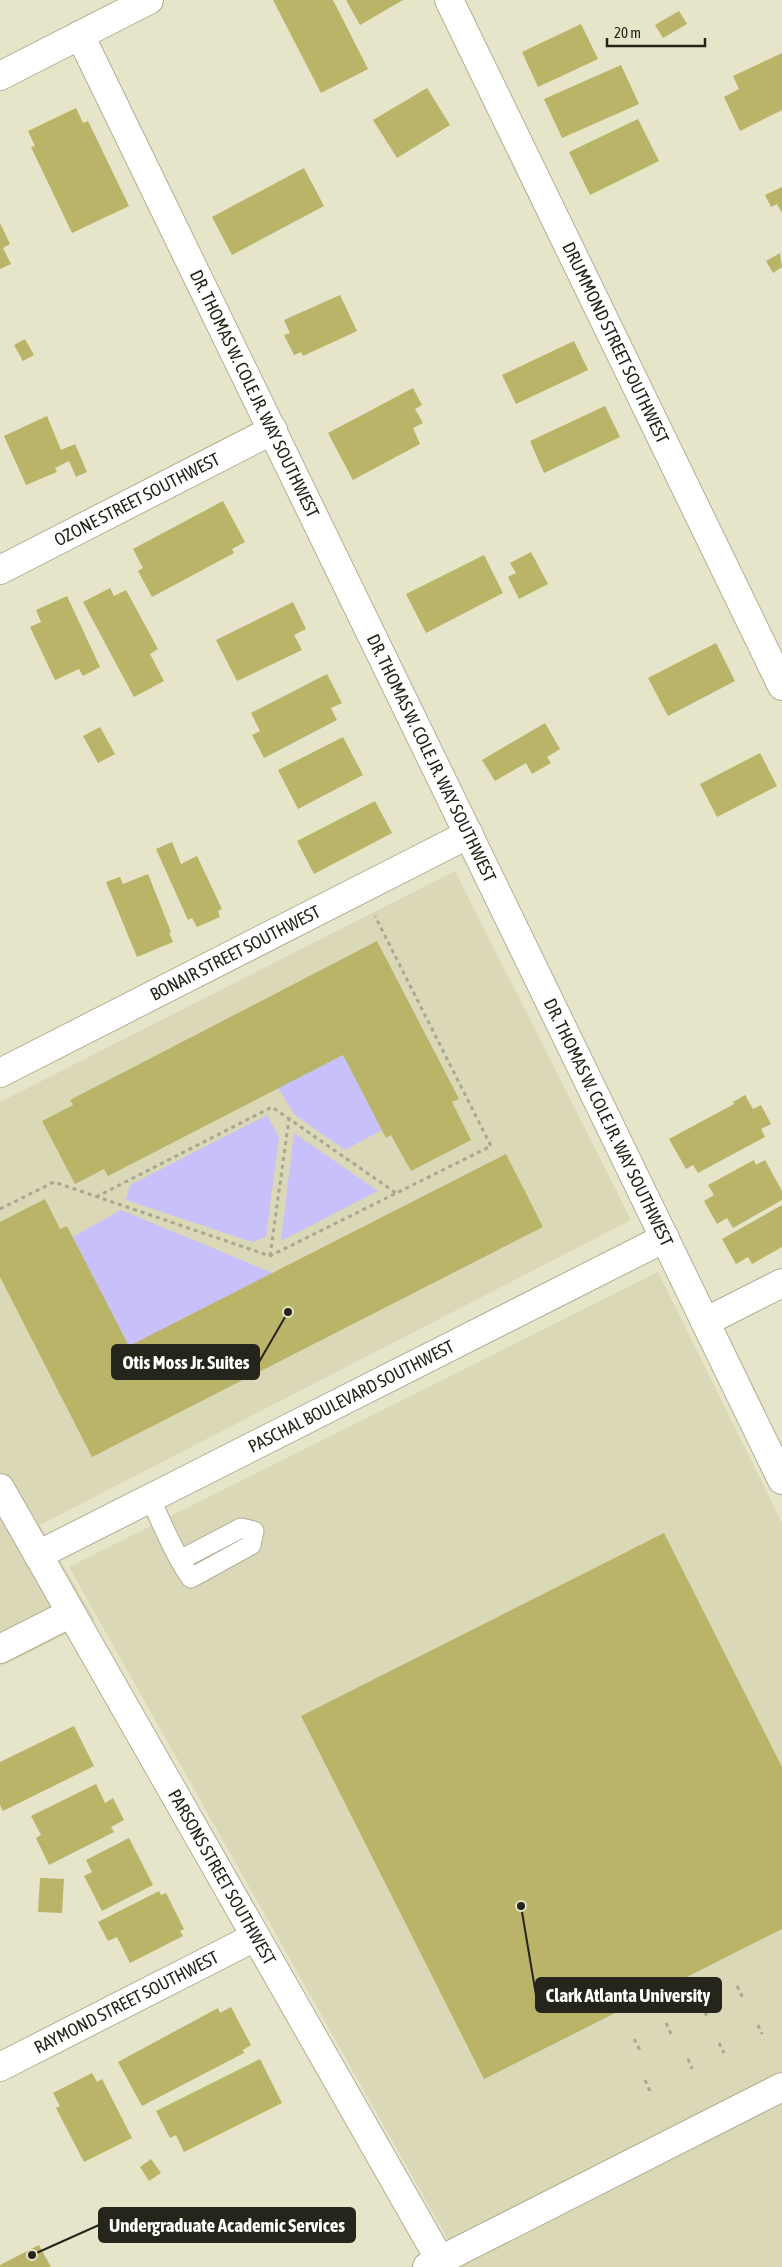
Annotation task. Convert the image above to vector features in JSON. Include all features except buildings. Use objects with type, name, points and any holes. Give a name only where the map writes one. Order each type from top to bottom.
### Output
[{"type":"street","points":[[0,76],[148,0]]},
{"type":"street","name":"DRUMMOND STREET SOUTHWEST","points":[[449,0],[782,686]]},
{"type":"street","name":"DR. THOMAS W. COLE JR. WAY SOUTHWEST","points":[[80,35],[782,1480]]},
{"type":"street","name":"OZONE STREET SOUTHWEST","points":[[0,570],[273,430]]},
{"type":"street","name":"BONAIR STREET SOUTHWEST","points":[[0,1073],[469,834]]},
{"type":"street","name":"PASCHAL BOULEVARD SOUTHWEST","points":[[38,1555],[665,1238]]},
{"type":"street","points":[[705,1322],[782,1282]]},
{"type":"street","name":"PARSONS STREET SOUTHWEST","points":[[0,1488],[255,1937],[437,2265]]},
{"type":"street","points":[[0,1649],[71,1613]]},
{"type":"street","name":"RAYMOND STREET SOUTHWEST","points":[[0,2067],[255,1937]]},
{"type":"street","points":[[437,2265],[782,2087]]},
{"type":"lane","points":[[150,1498],[180,1560],[191,1578],[251,1545],[254,1532],[241,1528],[180,1560]]},
{"type":"path","points":[[0,1210],[54,1182],[270,1256],[491,1146],[375,915]]},
{"type":"path","points":[[96,1197],[272,1107],[396,1193]]},
{"type":"path","points":[[270,1256],[289,1119]]},
{"type":"path","points":[[738,1986],[744,1998]]},
{"type":"path","points":[[701,2005],[707,2016]]},
{"type":"path","points":[[666,2023],[672,2034]]},
{"type":"path","points":[[758,2025],[762,2034]]},
{"type":"path","points":[[634,2038],[640,2050]]},
{"type":"path","points":[[719,2043],[724,2053]]},
{"type":"path","points":[[688,2059],[692,2069]]},
{"type":"path","points":[[645,2080],[650,2092]]},
{"type":"shaded area","points":[[455,871],[631,1220],[40,1525],[95,1620],[0,1667],[0,1102]]},
{"type":"shaded area","points":[[343,1055],[382,1130],[345,1150],[295,1115],[278,1088]]},
{"type":"shaded area","points":[[267,1115],[279,1137],[266,1237],[252,1242],[126,1200],[130,1185]]},
{"type":"shaded area","points":[[294,1133],[378,1191],[281,1241]]},
{"type":"shaded area","points":[[121,1210],[273,1273],[129,1346],[73,1237]]},
{"type":"shaded area","points":[[658,1272],[782,1523],[782,2267],[408,2267],[451,2245],[69,1567]]},
{"type":"place","name":"Otis Moss Jr. Suites","points":[[288,1312]]},
{"type":"place","name":"Clark Atlanta University","points":[[521,1906]]},
{"type":"place","name":"Undergraduate Academic Services","points":[[32,2255]]}]
